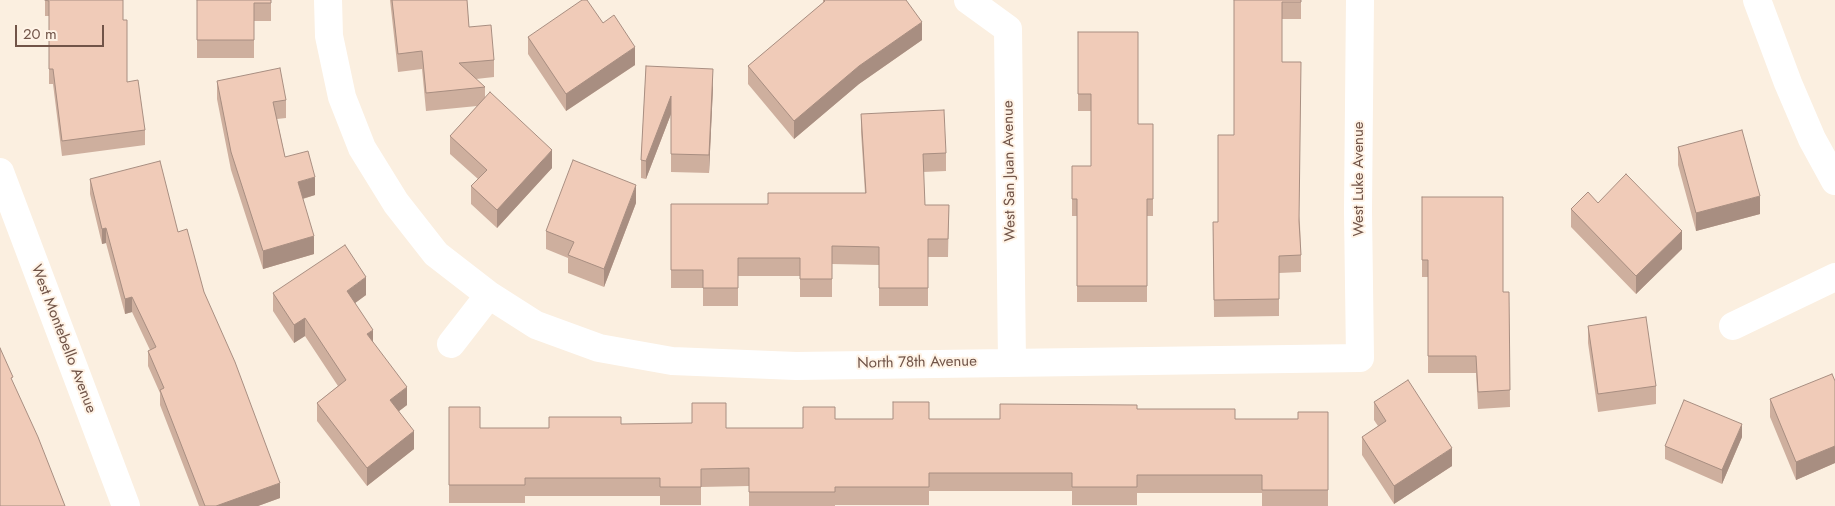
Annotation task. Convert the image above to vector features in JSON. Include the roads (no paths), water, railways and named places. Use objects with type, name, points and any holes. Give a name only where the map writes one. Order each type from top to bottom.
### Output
[{"type":"street","name":"North 78th Avenue","points":[[328,0],[329,36],[342,97],[362,148],[396,203],[436,254],[489,295],[536,326],[599,348],[672,361],[796,366],[1360,358]]},
{"type":"street","name":"West San Juan Avenue","points":[[968,0],[1008,29],[1012,362]]},
{"type":"street","name":"West Luke Avenue","points":[[1360,0],[1358,211],[1360,358]]},
{"type":"street","points":[[1757,0],[1788,83],[1812,139],[1835,181]]},
{"type":"street","name":"West Montebello Avenue","points":[[0,172],[126,506]]},
{"type":"street","points":[[1734,326],[1835,278]]},
{"type":"street","points":[[451,344],[489,295]]}]
